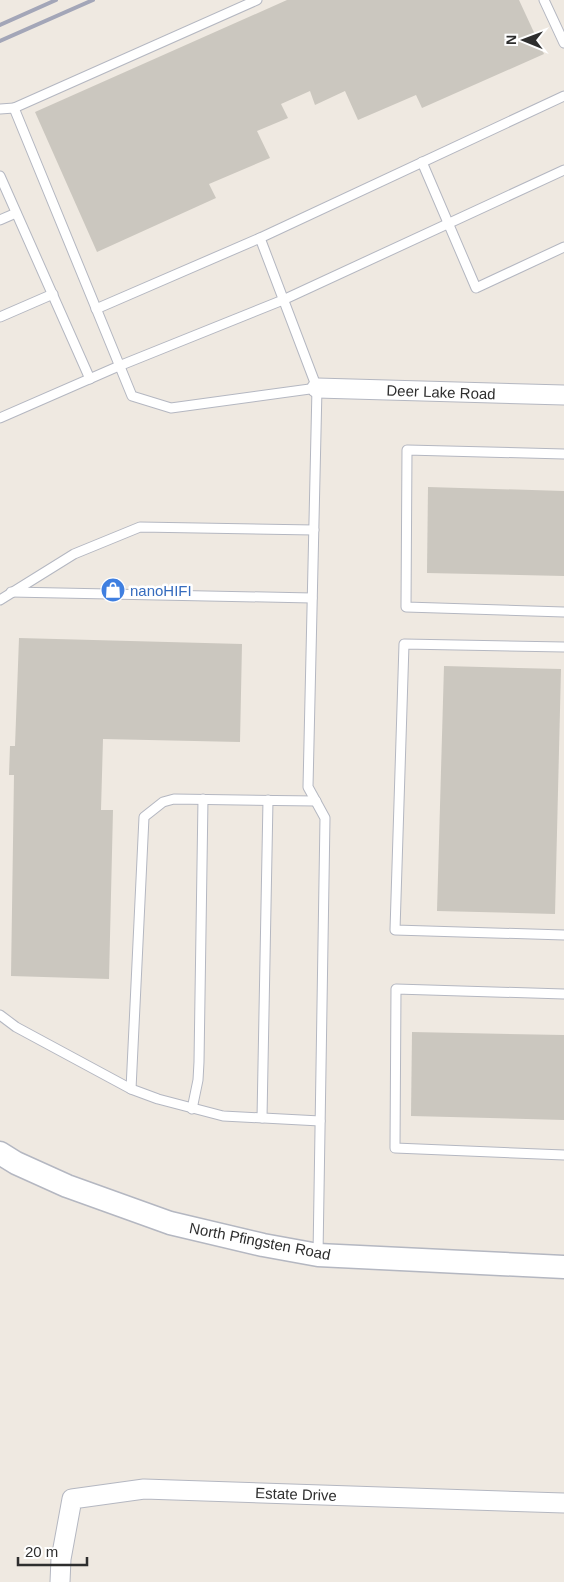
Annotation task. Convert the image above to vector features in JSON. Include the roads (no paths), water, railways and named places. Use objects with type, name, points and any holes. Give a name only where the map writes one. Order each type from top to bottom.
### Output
[{"type":"street","name":"Deer Lake Road","points":[[317,388],[564,395]]},
{"type":"street","name":"North Pfingsten Road","points":[[0,1153],[16,1163],[67,1186],[170,1223],[262,1245],[318,1255],[564,1267]]},
{"type":"street","name":"Estate Drive","points":[[60,1582],[60,1559],[72,1499],[144,1489],[564,1502]]},
{"type":"lane","points":[[0,109],[14,108],[257,0]]},
{"type":"lane","points":[[544,0],[564,44]]},
{"type":"lane","points":[[96,309],[260,238],[564,96]]},
{"type":"lane","points":[[14,108],[132,396],[171,408],[317,388]]},
{"type":"lane","points":[[422,162],[476,288],[564,247]]},
{"type":"lane","points":[[0,418],[120,366],[283,300],[564,170]]},
{"type":"lane","points":[[0,176],[90,379]]},
{"type":"lane","points":[[0,220],[16,212]]},
{"type":"lane","points":[[260,238],[317,388],[308,786],[325,818],[318,1255]]},
{"type":"lane","points":[[0,317],[52,294]]},
{"type":"lane","points":[[564,454],[407,450],[406,607],[564,612]]},
{"type":"lane","points":[[0,600],[74,554],[140,527],[314,530]]},
{"type":"lane","points":[[11,592],[312,598]]},
{"type":"lane","points":[[564,647],[404,644],[395,930],[564,935]]},
{"type":"lane","points":[[131,1090],[144,817],[163,802],[174,799],[316,801]]},
{"type":"lane","points":[[192,1109],[200,1062],[203,800]]},
{"type":"lane","points":[[262,1118],[268,800]]},
{"type":"lane","points":[[564,994],[396,989],[395,1138],[395,1148],[564,1155]]},
{"type":"lane","points":[[0,1016],[16,1027],[131,1090],[192,1109],[222,1116],[320,1121]]},
{"type":"railway","points":[[0,25],[56,0]]},
{"type":"railway","points":[[0,41],[93,0]]},
{"type":"place","name":"nanoHIFI","points":[[113,590]]}]
